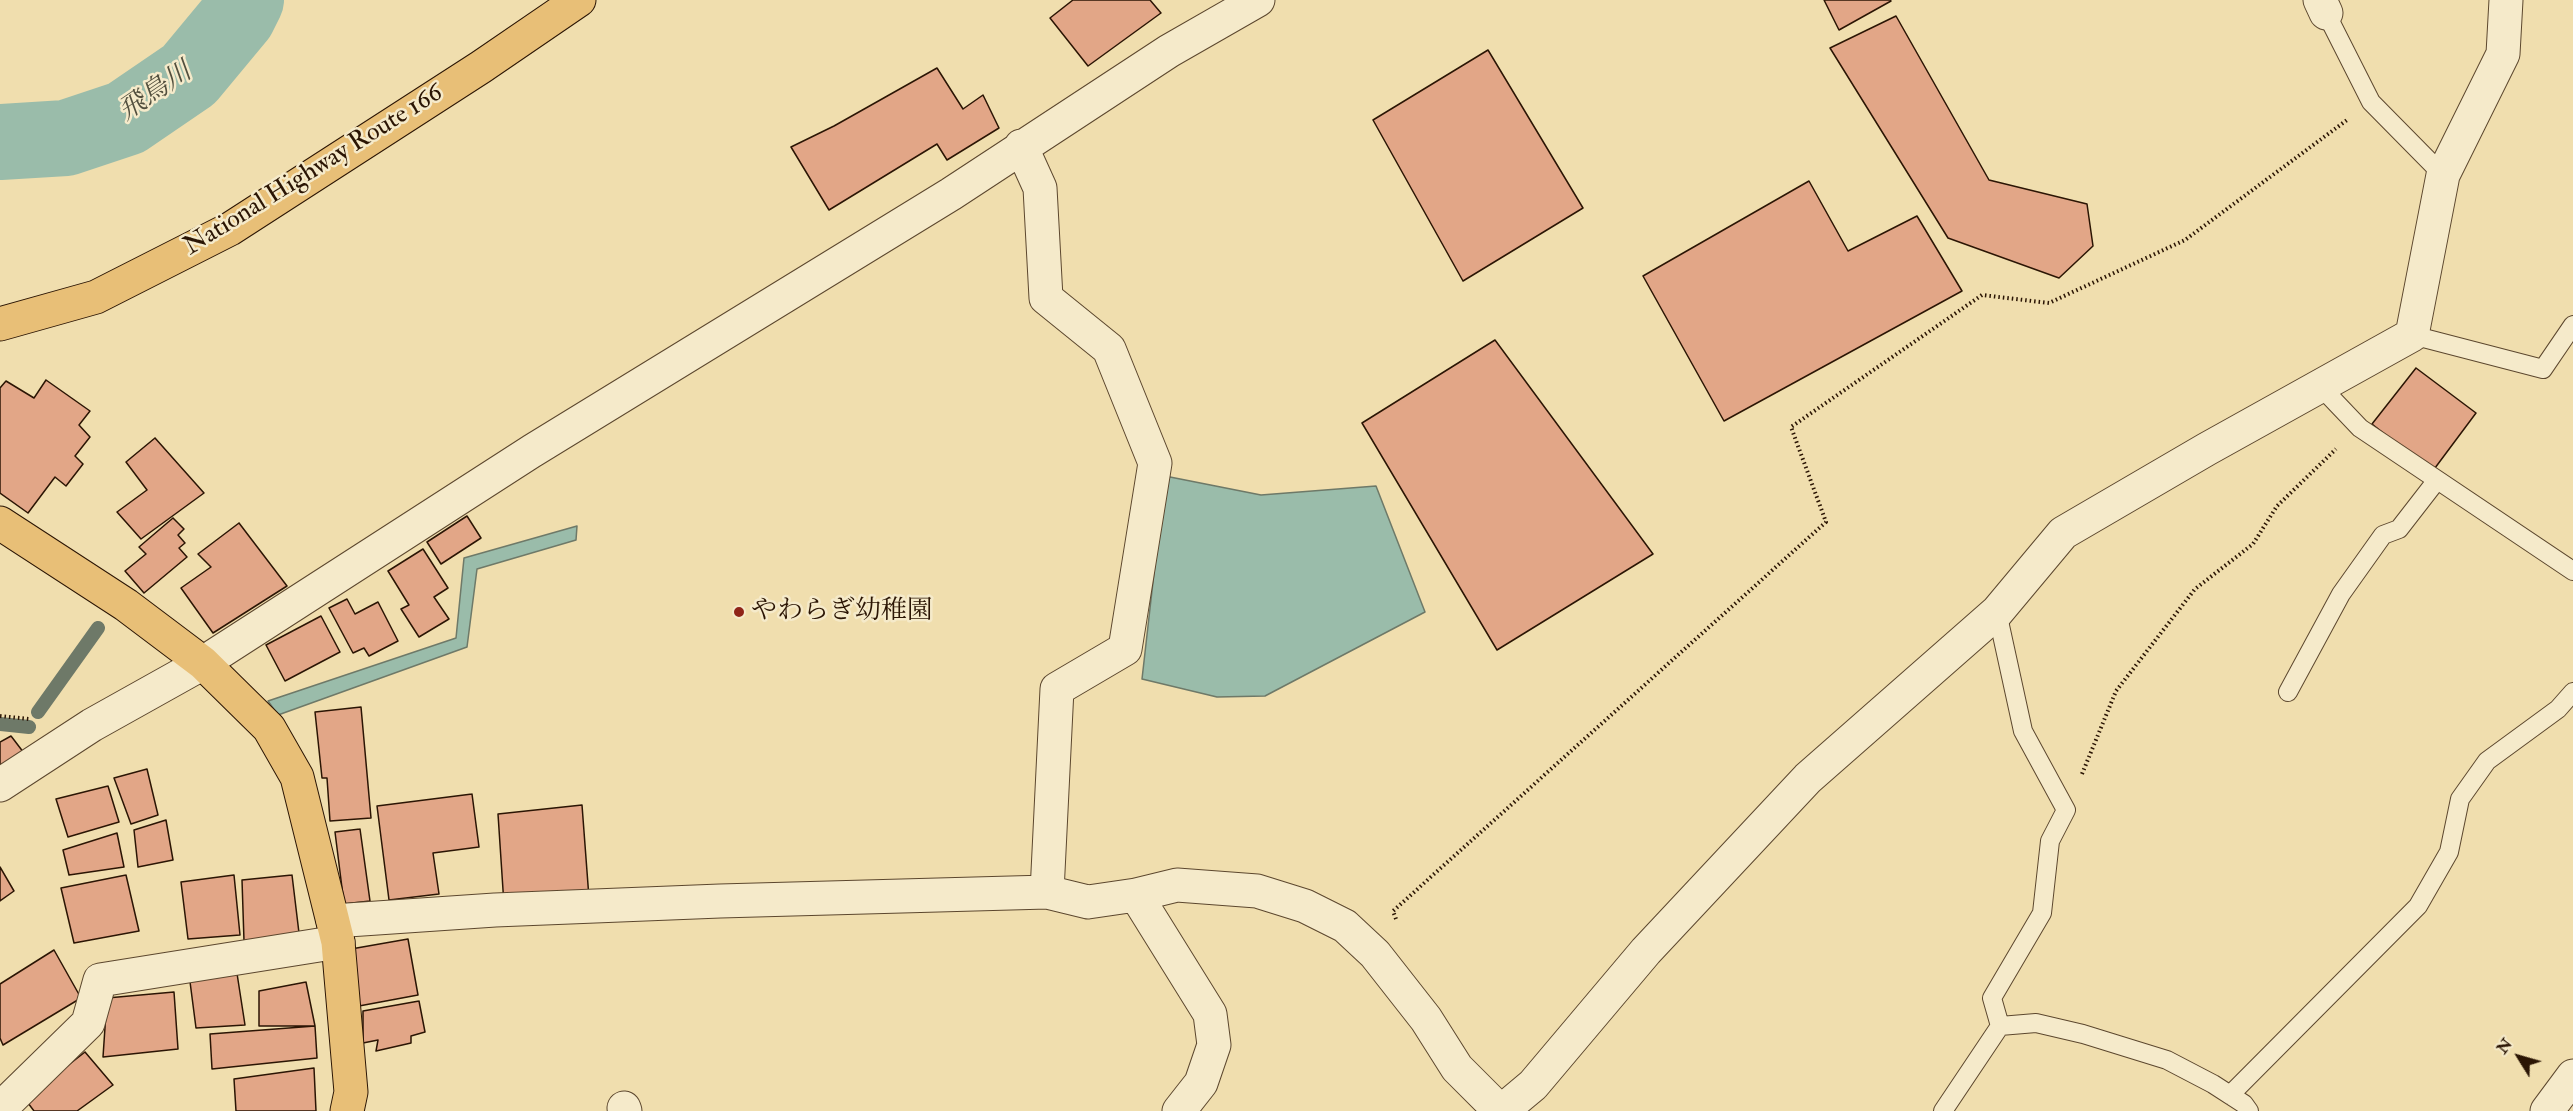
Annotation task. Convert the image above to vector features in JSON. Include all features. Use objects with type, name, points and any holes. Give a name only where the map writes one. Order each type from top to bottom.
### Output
[{"type":"main road","name":"National Highway Route 166","points":[[0,324],[96,297],[230,229],[471,74],[579,0]]},
{"type":"main road","points":[[0,523],[126,605],[203,663],[269,728],[297,777],[336,931],[351,1092],[347,1111]]},
{"type":"street","points":[[0,785],[92,725],[203,663],[532,451],[951,194],[1169,51],[1258,0]]},
{"type":"street","points":[[0,1109],[88,1023],[100,980],[336,931],[495,910],[708,901],[1047,892],[1088,902],[1136,896],[1177,885],[1257,891],[1305,906],[1345,926],[1375,954],[1397,981],[1426,1019],[1457,1068],[1501,1111],[1533,1085],[1646,951],[1808,778],[1997,612],[2063,533],[2412,334],[2444,175],[2503,54],[2506,0]]},
{"type":"street","points":[[1021,146],[1040,188],[1046,298],[1109,349],[1155,463],[1125,649],[1057,689],[1047,892]]},
{"type":"street","points":[[1136,896],[1210,1014],[1214,1045],[1201,1083],[1179,1111]]},
{"type":"street","points":[[2547,1111],[2573,1076]]},
{"type":"lane","points":[[2323,7],[2371,102],[2444,175]]},
{"type":"lane","points":[[2412,334],[2543,369],[2573,325]]},
{"type":"lane","points":[[2320,386],[2360,428],[2573,571]]},
{"type":"lane","points":[[2288,692],[2341,594],[2383,535],[2399,529],[2437,480]]},
{"type":"lane","points":[[1943,1111],[2000,1026],[1992,998],[2042,913],[2050,841],[2066,810],[2023,731],[1997,612]]},
{"type":"lane","points":[[2230,1095],[2418,906],[2449,852],[2460,799],[2487,761],[2558,709],[2573,692]]},
{"type":"lane","points":[[2000,1026],[2036,1023],[2083,1034],[2167,1060],[2230,1095],[2244,1104],[2249,1111]]},
{"type":"path","points":[[1397,921],[1393,911],[1826,522],[1791,428],[1982,295],[2049,303],[2185,240],[2371,102]]},
{"type":"path","points":[[2066,810],[2116,691],[2195,588],[2253,544],[2277,506],[2360,428]]},
{"type":"shaded area","points":[[1165,476],[1261,495],[1376,486],[1425,612],[1265,696],[1217,697],[1142,679]]},
{"type":"shaded area","points":[[577,526],[576,540],[477,569],[467,647],[278,715],[268,701],[456,638],[464,558]]},
{"type":"building","points":[[1073,0],[1150,0],[1161,13],[1088,66],[1050,18]]},
{"type":"building","points":[[1824,0],[1890,0],[1891,1],[1839,30]]},
{"type":"building","points":[[1896,16],[1989,180],[2087,204],[2093,246],[2059,278],[1948,238],[1830,48]]},
{"type":"building","points":[[1488,50],[1583,208],[1463,281],[1373,120]]},
{"type":"building","points":[[937,68],[963,109],[983,95],[999,128],[947,160],[937,144],[829,210],[791,147],[834,126]]},
{"type":"building","points":[[1809,181],[1848,251],[1917,216],[1962,291],[1724,421],[1643,276]]},
{"type":"building","points":[[1495,340],[1653,554],[1497,650],[1362,423]]},
{"type":"building","points":[[2416,368],[2476,413],[2432,472],[2372,424]]},
{"type":"building","points":[[46,380],[90,411],[79,425],[90,437],[75,456],[83,464],[66,486],[55,477],[28,513],[0,493],[0,388],[6,381],[34,398]]},
{"type":"building","points":[[155,438],[204,493],[141,539],[117,512],[147,490],[126,462]]},
{"type":"building","points":[[467,516],[481,538],[441,564],[427,542]]},
{"type":"building","points":[[173,518],[184,529],[178,535],[185,543],[179,548],[187,557],[144,593],[125,571],[146,554],[139,547]]},
{"type":"building","points":[[239,523],[287,586],[213,633],[181,588],[211,567],[198,554]]},
{"type":"building","points":[[423,549],[448,588],[434,597],[449,619],[419,637],[401,609],[409,605],[388,571]]},
{"type":"building","points":[[347,599],[355,614],[378,602],[398,641],[369,656],[364,648],[353,653],[329,608]]},
{"type":"building","points":[[321,616],[340,652],[285,681],[266,645]]},
{"type":"building","points":[[361,707],[371,818],[330,821],[327,778],[322,778],[315,712]]},
{"type":"building","points":[[11,736],[24,753],[0,769],[0,742]]},
{"type":"building","points":[[147,769],[158,815],[131,824],[114,778]]},
{"type":"building","points":[[108,786],[119,822],[68,837],[56,799]]},
{"type":"building","points":[[472,794],[479,847],[433,853],[439,894],[389,900],[377,806]]},
{"type":"building","points":[[582,805],[589,898],[504,905],[498,814]]},
{"type":"building","points":[[166,820],[173,860],[138,867],[134,830]]},
{"type":"building","points":[[360,829],[370,901],[344,904],[335,832]]},
{"type":"building","points":[[117,833],[124,867],[69,875],[63,850]]},
{"type":"building","points":[[0,867],[14,891],[0,901]]},
{"type":"building","points":[[126,875],[139,931],[74,943],[61,888]]},
{"type":"building","points":[[234,875],[240,935],[188,939],[181,882]]},
{"type":"building","points":[[292,875],[299,933],[244,941],[242,880]]},
{"type":"building","points":[[408,939],[418,995],[359,1006],[351,949]]},
{"type":"building","points":[[54,950],[81,998],[3,1045],[0,1038],[0,984]]},
{"type":"building","points":[[236,967],[245,1025],[196,1028],[189,974]]},
{"type":"building","points":[[306,982],[315,1026],[259,1026],[259,991]]},
{"type":"building","points":[[174,992],[178,1049],[103,1057],[107,998]]},
{"type":"building","points":[[419,1001],[425,1032],[411,1036],[411,1043],[376,1051],[378,1040],[363,1043],[363,1011]]},
{"type":"building","points":[[315,1026],[317,1058],[212,1069],[210,1034]]},
{"type":"building","points":[[85,1052],[113,1085],[77,1111],[34,1111],[25,1099]]},
{"type":"building","points":[[314,1068],[316,1111],[236,1111],[234,1079]]},
{"type":"waterway","name":"飛鳥川","points":[[0,142],[66,138],[126,118],[189,75],[238,16],[246,0]]},
{"type":"waterway","points":[[38,712],[98,628]]},
{"type":"waterway","points":[[0,724],[29,727]]},
{"type":"place","name":"やわらぎ幼稚園","points":[[739,612]]}]
